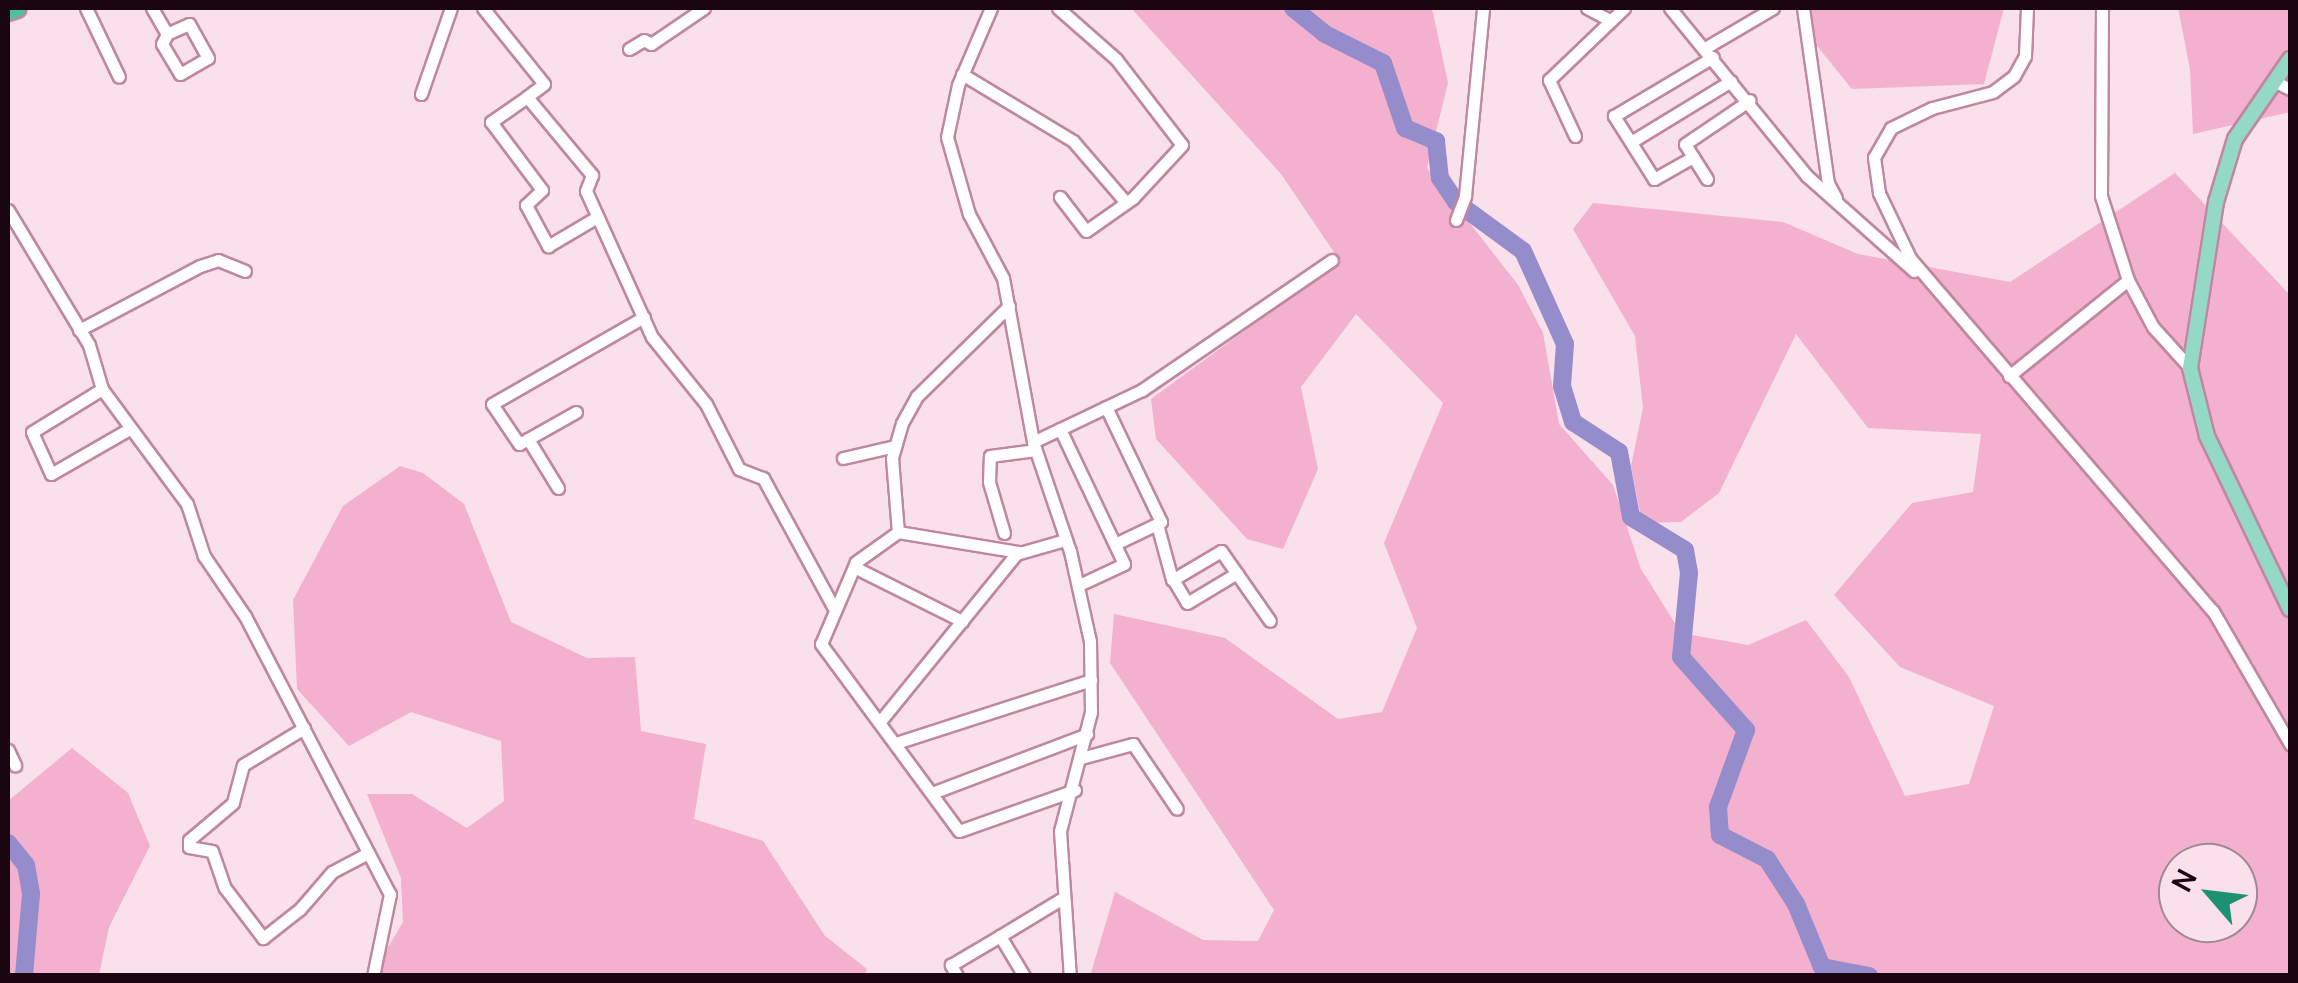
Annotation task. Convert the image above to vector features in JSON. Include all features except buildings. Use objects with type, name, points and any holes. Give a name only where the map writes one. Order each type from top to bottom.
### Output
[{"type":"highway","points":[[8,10],[17,8]]},
{"type":"main road","points":[[2290,60],[2235,139],[2216,202],[2190,368],[2207,436],[2290,609]]},
{"type":"street","points":[[86,8],[119,77]]},
{"type":"street","points":[[152,8],[167,34]]},
{"type":"street","points":[[421,94],[451,8]]},
{"type":"street","points":[[483,8],[544,84],[491,122],[542,190],[526,206],[548,246],[597,217]]},
{"type":"street","points":[[629,49],[644,40],[651,44],[704,8]]},
{"type":"street","points":[[991,8],[962,74],[947,137],[952,167],[1003,278],[1034,446],[1078,585],[1091,680],[1087,734],[1075,790],[1060,831],[1061,899],[1070,976]]},
{"type":"street","points":[[1058,8],[1116,59],[1182,145],[1086,231],[1060,197]]},
{"type":"street","points":[[1456,220],[1465,196],[1482,8]]},
{"type":"street","points":[[1587,8],[1612,21]]},
{"type":"street","points":[[1575,136],[1549,80],[1624,8]]},
{"type":"street","points":[[1670,8],[1750,100],[1807,176],[1936,290]]},
{"type":"street","points":[[1693,157],[1654,179],[1614,116],[1773,8]]},
{"type":"street","points":[[1803,8],[1828,183],[1840,206]]},
{"type":"street","points":[[2028,8],[2025,56],[2014,76],[1974,100],[1910,116],[1884,136],[1874,157],[1874,176],[1898,240],[2009,376],[2213,611],[2290,744]]},
{"type":"street","points":[[2102,8],[2102,196],[2128,280],[2153,328],[2190,368]]},
{"type":"street","points":[[962,74],[1073,141],[1124,199]]},
{"type":"street","points":[[1631,142],[1731,80]]},
{"type":"street","points":[[2274,81],[2290,90]]},
{"type":"street","points":[[527,97],[581,155],[592,175],[586,191],[644,317],[706,404],[738,469],[763,478],[834,608]]},
{"type":"street","points":[[1707,179],[1686,144],[1750,100]]},
{"type":"street","points":[[8,210],[13,237],[78,330],[102,389],[187,504],[204,556],[245,616],[390,894],[373,976]]},
{"type":"street","points":[[78,330],[200,266],[218,260],[245,271]]},
{"type":"street","points":[[1004,533],[989,482],[990,456],[1034,446],[1060,429],[1142,390],[1332,260]]},
{"type":"street","points":[[2009,376],[2128,280]]},
{"type":"street","points":[[898,532],[895,446],[917,396],[1008,306]]},
{"type":"street","points":[[576,412],[519,444],[492,404],[644,317]]},
{"type":"street","points":[[102,389],[32,432],[51,474],[131,428]]},
{"type":"street","points":[[1106,407],[1157,524],[1172,580],[1186,603],[1237,573]]},
{"type":"street","points":[[1060,429],[1124,564],[1078,585]]},
{"type":"street","points":[[528,440],[558,488]]},
{"type":"street","points":[[843,458],[895,446]]},
{"type":"street","points":[[1114,544],[1157,524]]},
{"type":"street","points":[[1065,540],[1018,552],[898,532],[854,567],[821,644],[899,742],[959,831],[1075,790]]},
{"type":"street","points":[[1172,580],[1220,551],[1270,621]]},
{"type":"street","points":[[882,719],[1018,552]]},
{"type":"street","points":[[854,567],[962,621]]},
{"type":"street","points":[[899,742],[1091,680]]},
{"type":"street","points":[[304,728],[244,765],[233,803],[189,847],[212,851],[225,888],[263,938],[300,909],[332,872],[368,853]]},
{"type":"street","points":[[932,793],[1087,734]]},
{"type":"street","points":[[1082,758],[1133,744],[1177,809]]},
{"type":"street","points":[[8,750],[15,765]]},
{"type":"street","points":[[958,976],[951,965],[1061,899]]},
{"type":"street","points":[[1000,936],[1024,976]]},
{"type":"shaded area","points":[[1131,8],[1432,8],[1448,83],[1427,168],[1518,285],[1543,333],[1559,424],[1613,485],[1641,569],[1681,633],[1748,645],[1806,620],[1849,677],[1905,796],[1969,784],[1994,706],[1900,667],[1834,595],[1912,503],[1973,492],[1981,434],[1868,428],[1796,334],[1719,493],[1681,522],[1642,523],[1631,466],[1643,408],[1635,336],[1573,229],[1593,203],[1783,222],[1858,254],[2010,282],[2175,173],[2290,295],[2290,975],[1090,976],[1115,892],[1203,940],[1258,941],[1274,910],[1110,663],[1114,614],[1225,638],[1338,719],[1382,712],[1417,628],[1384,543],[1443,403],[1356,314],[1301,387],[1318,469],[1283,549],[1247,539],[1156,439],[1151,399],[1340,261],[1281,174]]},
{"type":"shaded area","points":[[1796,8],[2004,8],[1984,84],[1852,89],[1813,41]]},
{"type":"shaded area","points":[[2178,8],[2290,8],[2290,112],[2193,134],[2190,69]]},
{"type":"shaded area","points":[[400,466],[423,473],[464,504],[511,622],[587,658],[635,657],[641,731],[706,744],[694,819],[763,841],[825,936],[867,969],[865,975],[372,975],[403,922],[401,878],[367,794],[412,794],[467,828],[504,801],[501,741],[411,712],[349,746],[297,689],[293,600],[343,506]]},
{"type":"shaded area","points":[[72,748],[128,793],[150,846],[109,927],[99,975],[8,975],[8,801]]},
{"type":"waterway","points":[[1293,8],[1325,34],[1383,63],[1405,128],[1436,141],[1440,178],[1456,202],[1523,251],[1565,344],[1562,386],[1573,422],[1619,452],[1631,517],[1685,550],[1689,573],[1681,657],[1746,730],[1718,807],[1720,835],[1767,859],[1796,904],[1822,967],[1869,976]]},
{"type":"waterway","points":[[8,843],[26,865],[31,894],[24,976]]}]
